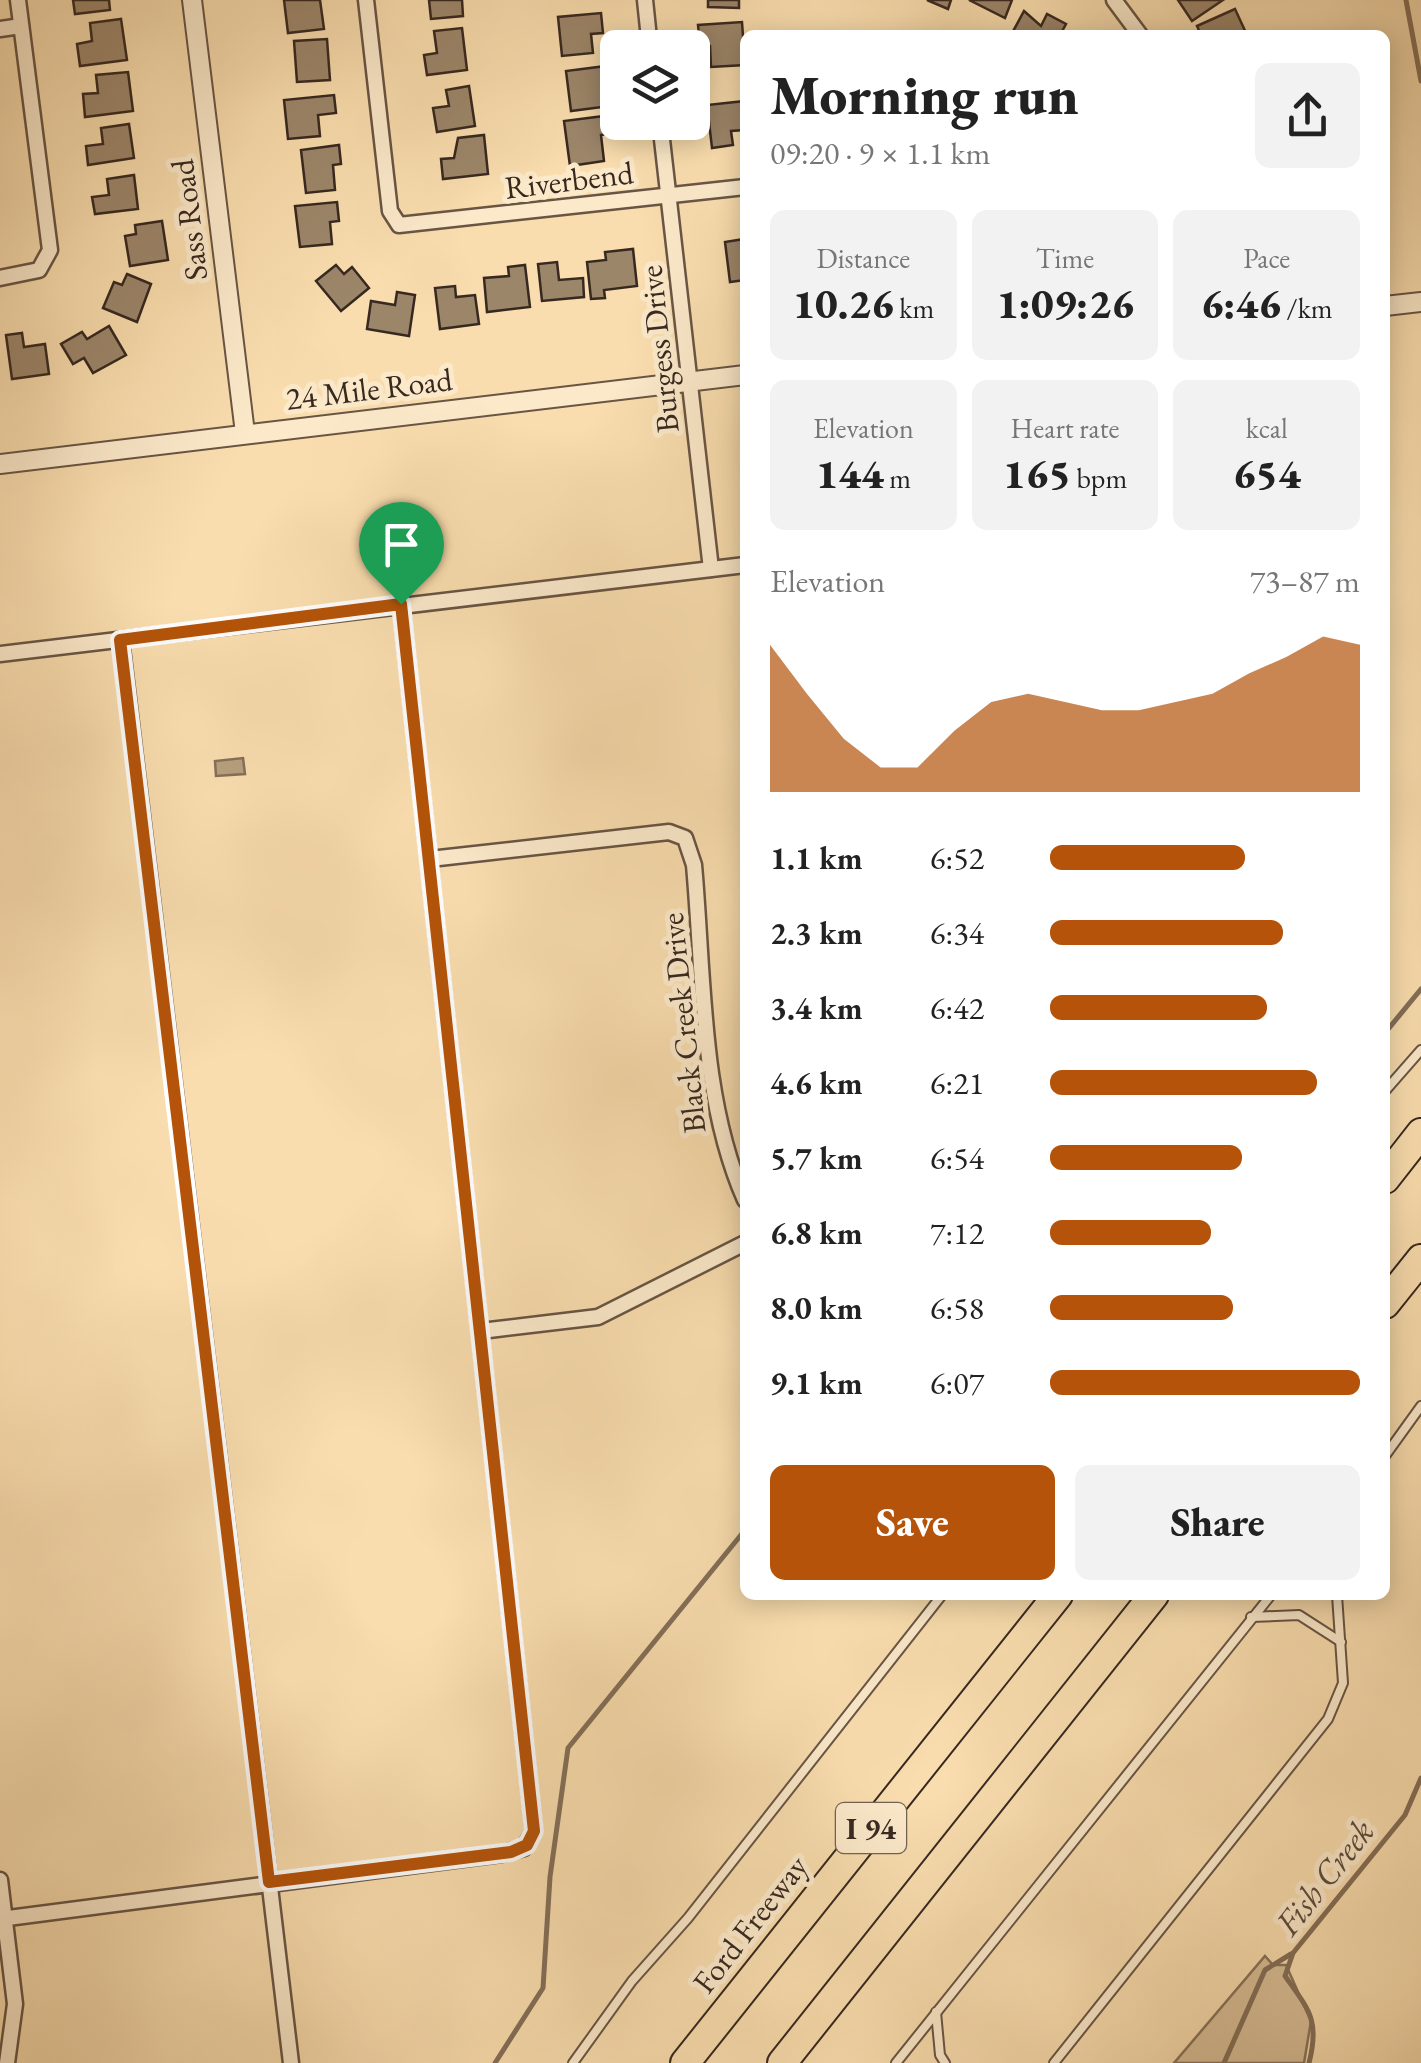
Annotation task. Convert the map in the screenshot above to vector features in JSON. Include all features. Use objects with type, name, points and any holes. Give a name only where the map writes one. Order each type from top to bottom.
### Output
[{"type":"highway","points":[[1390,1173],[1421,1133]]},
{"type":"highway","points":[[1390,1298],[1421,1259]]},
{"type":"highway","name":"Ford Freeway","points":[[685,2063],[1054,1600]]},
{"type":"highway","name":"I 94","points":[[782,2063],[1150,1600]]},
{"type":"street","points":[[0,278],[44,267],[50,250],[18,0]]},
{"type":"street","name":"Sass Road","points":[[192,0],[245,433]]},
{"type":"street","name":"Riverbend","points":[[366,0],[390,211],[399,225],[740,188]]},
{"type":"street","points":[[645,0],[648,30]]},
{"type":"street","points":[[1114,0],[1136,30]]},
{"type":"street","points":[[0,29],[21,26]]},
{"type":"street","name":"Burgess Drive","points":[[662,140],[711,569]]},
{"type":"street","points":[[1390,306],[1420,304]]},
{"type":"street","name":"24 Mile Road","points":[[0,464],[740,376]]},
{"type":"street","points":[[0,654],[740,566]]},
{"type":"street","points":[[2,1919],[501,1854],[527,1845],[534,1826],[401,604]]},
{"type":"street","points":[[120,640],[291,2063]]},
{"type":"street","name":"Black Creek Drive","points":[[430,859],[665,832],[685,838],[692,852],[718,1116],[740,1184]]},
{"type":"street","points":[[481,1332],[598,1317],[740,1246]]},
{"type":"street","points":[[0,1880],[15,2004],[7,2063]]},
{"type":"lane","points":[[1390,1084],[1421,1050]]},
{"type":"lane","points":[[1390,1449],[1421,1406]]},
{"type":"lane","points":[[573,2063],[632,1980],[688,1918],[938,1600]]},
{"type":"lane","points":[[896,2063],[1267,1600]]},
{"type":"lane","points":[[1054,2063],[1328,1718],[1343,1683],[1337,1600]]},
{"type":"lane","points":[[1251,1618],[1299,1615],[1341,1642]]},
{"type":"lane","points":[[936,2012],[940,2055],[945,2063]]},
{"type":"shaded area","points":[[243,758],[245,774],[216,776],[215,761]]},
{"type":"shaded area","points":[[1265,1956],[1273,1965],[1286,1965],[1311,2021],[1304,2063],[1174,2063]]},
{"type":"building","points":[[73,0],[109,0],[110,10],[75,14]]},
{"type":"building","points":[[284,0],[320,0],[324,29],[288,33]]},
{"type":"building","points":[[429,0],[462,0],[463,16],[431,19]]},
{"type":"building","points":[[708,0],[739,0],[739,8],[708,7]]},
{"type":"building","points":[[927,0],[951,0],[948,9]]},
{"type":"building","points":[[969,0],[1012,0],[1005,18]]},
{"type":"building","points":[[1178,0],[1223,0],[1192,21]]},
{"type":"building","points":[[1235,9],[1245,30],[1199,30],[1197,26]]},
{"type":"building","points":[[1024,11],[1041,26],[1047,14],[1066,24],[1063,30],[1014,30]]},
{"type":"building","points":[[601,13],[603,30],[591,34],[593,53],[562,56],[558,17]]},
{"type":"building","points":[[121,19],[127,60],[80,66],[77,44],[92,41],[90,23]]},
{"type":"building","points":[[742,22],[740,65],[711,67],[710,30],[698,30],[698,25]]},
{"type":"building","points":[[462,28],[467,70],[427,75],[424,55],[437,53],[434,31]]},
{"type":"building","points":[[327,39],[330,80],[297,82],[294,41]]},
{"type":"building","points":[[600,67],[600,107],[571,111],[566,71]]},
{"type":"building","points":[[128,72],[133,111],[85,117],[83,94],[98,93],[96,75]]},
{"type":"building","points":[[469,86],[475,126],[437,132],[433,108],[449,106],[446,90]]},
{"type":"building","points":[[334,95],[336,113],[318,115],[320,136],[288,139],[284,100]]},
{"type":"building","points":[[740,102],[740,130],[731,131],[733,145],[712,148],[710,105]]},
{"type":"building","points":[[600,116],[604,161],[570,166],[564,121]]},
{"type":"building","points":[[129,124],[134,158],[88,165],[86,146],[103,144],[101,128]]},
{"type":"building","points":[[484,135],[488,174],[443,179],[441,159],[454,158],[458,138]]},
{"type":"building","points":[[339,145],[341,164],[333,165],[335,190],[306,193],[301,150]]},
{"type":"building","points":[[134,175],[138,209],[95,214],[92,197],[109,195],[107,179]]},
{"type":"building","points":[[337,202],[339,221],[330,222],[332,244],[300,247],[295,206]]},
{"type":"building","points":[[162,221],[168,260],[130,266],[125,236],[136,234],[135,225]]},
{"type":"building","points":[[740,240],[740,281],[730,282],[725,242]]},
{"type":"building","points":[[633,249],[637,286],[604,290],[605,298],[591,299],[587,262],[606,260],[605,252]]},
{"type":"building","points":[[557,262],[559,280],[583,278],[584,297],[542,301],[538,264]]},
{"type":"building","points":[[336,265],[344,274],[352,267],[369,288],[341,311],[316,281]]},
{"type":"building","points":[[525,265],[530,307],[487,312],[484,278],[509,276],[508,267]]},
{"type":"building","points":[[127,274],[151,284],[137,322],[103,308],[114,282],[122,285]]},
{"type":"building","points":[[455,286],[456,297],[475,295],[479,324],[440,329],[435,288]]},
{"type":"building","points":[[397,292],[415,295],[409,336],[367,329],[371,301],[395,305]]},
{"type":"building","points":[[109,326],[126,355],[93,373],[84,358],[73,364],[61,344],[82,332],[87,339]]},
{"type":"building","points":[[22,333],[24,347],[45,344],[49,374],[12,379],[6,335]]},
{"type":"waterway","name":"Fish Creek","points":[[1406,0],[1421,81]]},
{"type":"waterway","points":[[1390,1027],[1421,989]]},
{"type":"waterway","points":[[495,2063],[543,1988],[550,1877],[568,1748],[740,1536]]},
{"type":"waterway","name":"Fish Creek","points":[[1309,2063],[1313,2026],[1285,1976],[1293,1953],[1405,1815],[1421,1778]]},
{"type":"waterway","points":[[1224,2063],[1265,1970],[1291,1954]]},
{"type":"route","points":[[401,604],[534,1831],[524,1848],[511,1852],[269,1882],[120,640],[401,604]]}]
